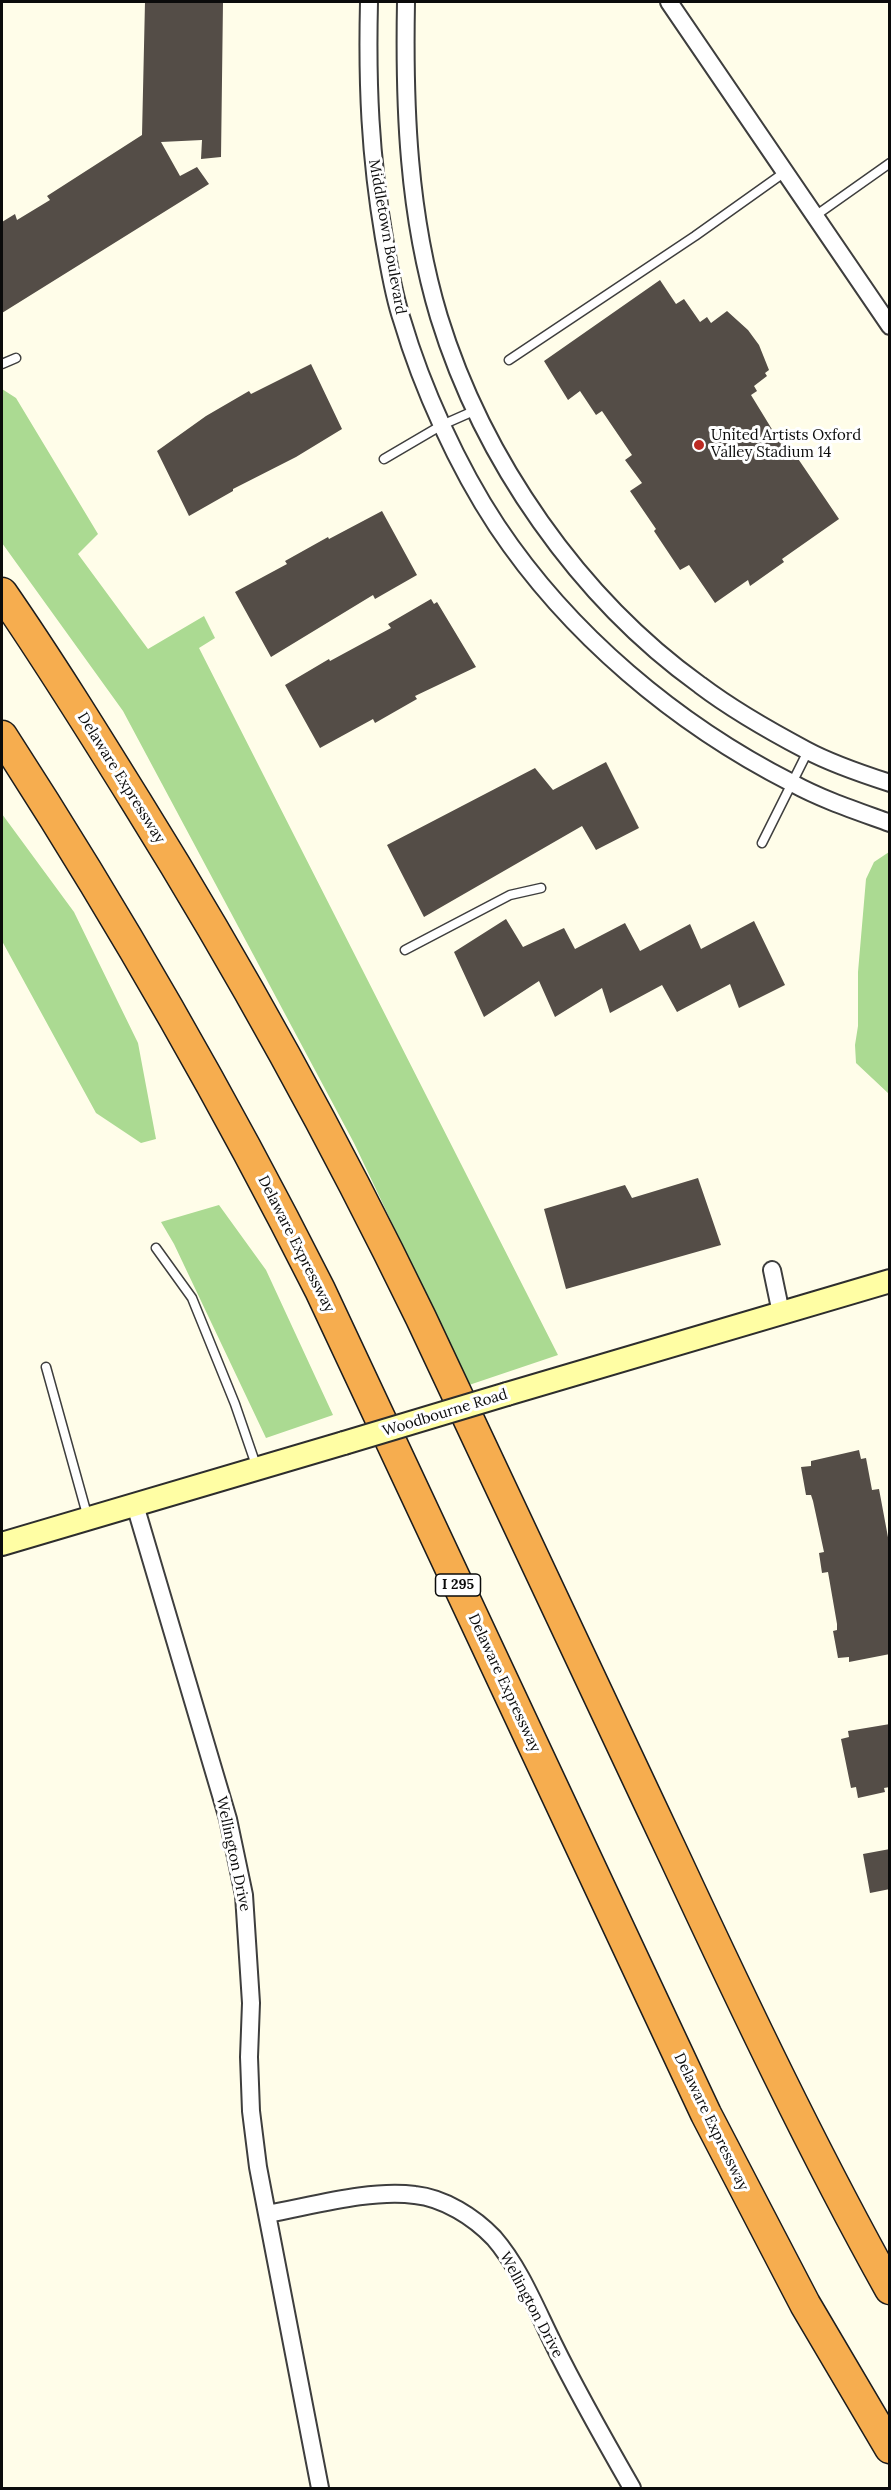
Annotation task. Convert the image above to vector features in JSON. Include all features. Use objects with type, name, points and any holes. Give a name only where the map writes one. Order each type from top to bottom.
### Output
[{"type":"highway","name":"Delaware Expressway","points":[[2,593],[97,738],[193,892],[266,1018],[340,1157],[420,1316],[777,2076],[845,2209],[890,2289]]},
{"type":"highway","name":"Delaware Expressway","points":[[2,736],[129,939],[266,1183],[320,1290],[711,2125],[800,2295],[890,2448]]},
{"type":"main road","name":"Woodbourne Road","points":[[2,1544],[890,1281]]},
{"type":"street","name":"Middletown Boulevard","points":[[369,2],[369,123],[374,178],[389,269],[402,320],[442,425],[495,524],[561,607],[648,692],[717,741],[791,783],[826,800],[890,824]]},
{"type":"street","points":[[406,2],[404,67],[413,191],[426,262],[440,318],[487,434],[538,518],[593,588],[639,635],[700,686],[808,752],[890,783]]},
{"type":"street","points":[[669,2],[890,326]]},
{"type":"street","points":[[772,1270],[781,1313]]},
{"type":"street","name":"Wellington Drive","points":[[135,1505],[228,1819],[244,1895],[251,1993],[249,2057],[258,2167],[320,2488]]},
{"type":"street","name":"Wellington Drive","points":[[267,2214],[364,2197],[403,2193],[442,2202],[480,2225],[507,2256],[605,2442],[632,2488]]},
{"type":"lane","points":[[815,216],[890,163]]},
{"type":"lane","points":[[509,360],[695,236],[785,172]]},
{"type":"lane","points":[[2,364],[16,358]]},
{"type":"lane","points":[[384,459],[442,425],[476,410]]},
{"type":"lane","points":[[762,843],[808,752]]},
{"type":"lane","points":[[405,950],[510,895],[541,888]]},
{"type":"lane","points":[[156,1248],[192,1298],[235,1404],[257,1468]]},
{"type":"lane","points":[[46,1367],[88,1519]]},
{"type":"green space","points":[[2,389],[16,398],[98,534],[78,554],[148,649],[204,616],[215,638],[199,648],[558,1355],[469,1385],[354,1143],[123,711],[2,543]]},
{"type":"green space","points":[[2,814],[74,912],[138,1043],[156,1139],[141,1143],[96,1113],[2,941]]},
{"type":"green space","points":[[889,852],[889,1094],[856,1063],[855,1045],[858,1026],[858,972],[866,879],[874,862]]},
{"type":"green space","points":[[219,1205],[266,1270],[333,1415],[266,1438],[174,1244],[161,1222]]},
{"type":"building","points":[[145,2],[223,2],[221,157],[201,159],[202,140],[161,142],[180,176],[197,167],[209,184],[2,313],[2,222],[15,214],[17,220],[50,200],[47,196],[142,135]]},
{"type":"building","name":"United Artists Oxford Valley Stadium 14","points":[[660,280],[676,304],[684,299],[700,322],[707,317],[711,323],[727,311],[748,330],[759,345],[769,370],[765,373],[767,376],[754,386],[757,391],[751,395],[781,444],[786,441],[839,519],[782,559],[784,562],[750,586],[748,580],[715,603],[689,565],[680,570],[630,491],[642,483],[625,460],[632,455],[602,411],[596,415],[580,391],[568,400],[544,361]]},
{"type":"building","points":[[311,364],[342,429],[189,516],[157,451],[206,416],[249,391],[251,394]]},
{"type":"building","points":[[382,511],[417,575],[375,599],[373,595],[271,657],[235,592],[287,564],[285,561],[328,537],[329,539]]},
{"type":"building","points":[[431,599],[434,604],[437,602],[476,667],[415,696],[417,699],[375,723],[373,719],[320,748],[285,685],[329,659],[330,661],[391,628],[388,624]]},
{"type":"building","points":[[606,762],[639,828],[596,850],[582,826],[424,917],[387,845],[535,768],[553,790]]},
{"type":"building","points":[[506,919],[523,947],[564,928],[575,949],[625,923],[640,951],[690,924],[701,949],[754,921],[785,985],[739,1008],[730,984],[677,1012],[662,985],[610,1013],[602,988],[555,1017],[539,981],[484,1017],[454,952]]},
{"type":"building","points":[[698,1178],[721,1245],[566,1289],[544,1209],[625,1185],[632,1198]]},
{"type":"building","points":[[859,1450],[861,1459],[866,1458],[872,1490],[879,1489],[890,1548],[890,1654],[849,1662],[849,1657],[838,1658],[833,1631],[837,1630],[837,1624],[828,1572],[822,1573],[819,1553],[824,1552],[813,1501],[811,1495],[806,1495],[801,1467],[811,1466],[811,1461]]},
{"type":"building","points":[[890,1724],[890,1787],[884,1788],[885,1792],[858,1798],[856,1787],[851,1788],[841,1739],[849,1737],[848,1731]]},
{"type":"building","points":[[890,1849],[890,1889],[870,1893],[863,1854]]},
{"type":"place","name":"United Artists Oxford Valley Stadium 14","points":[[699,445]]}]
